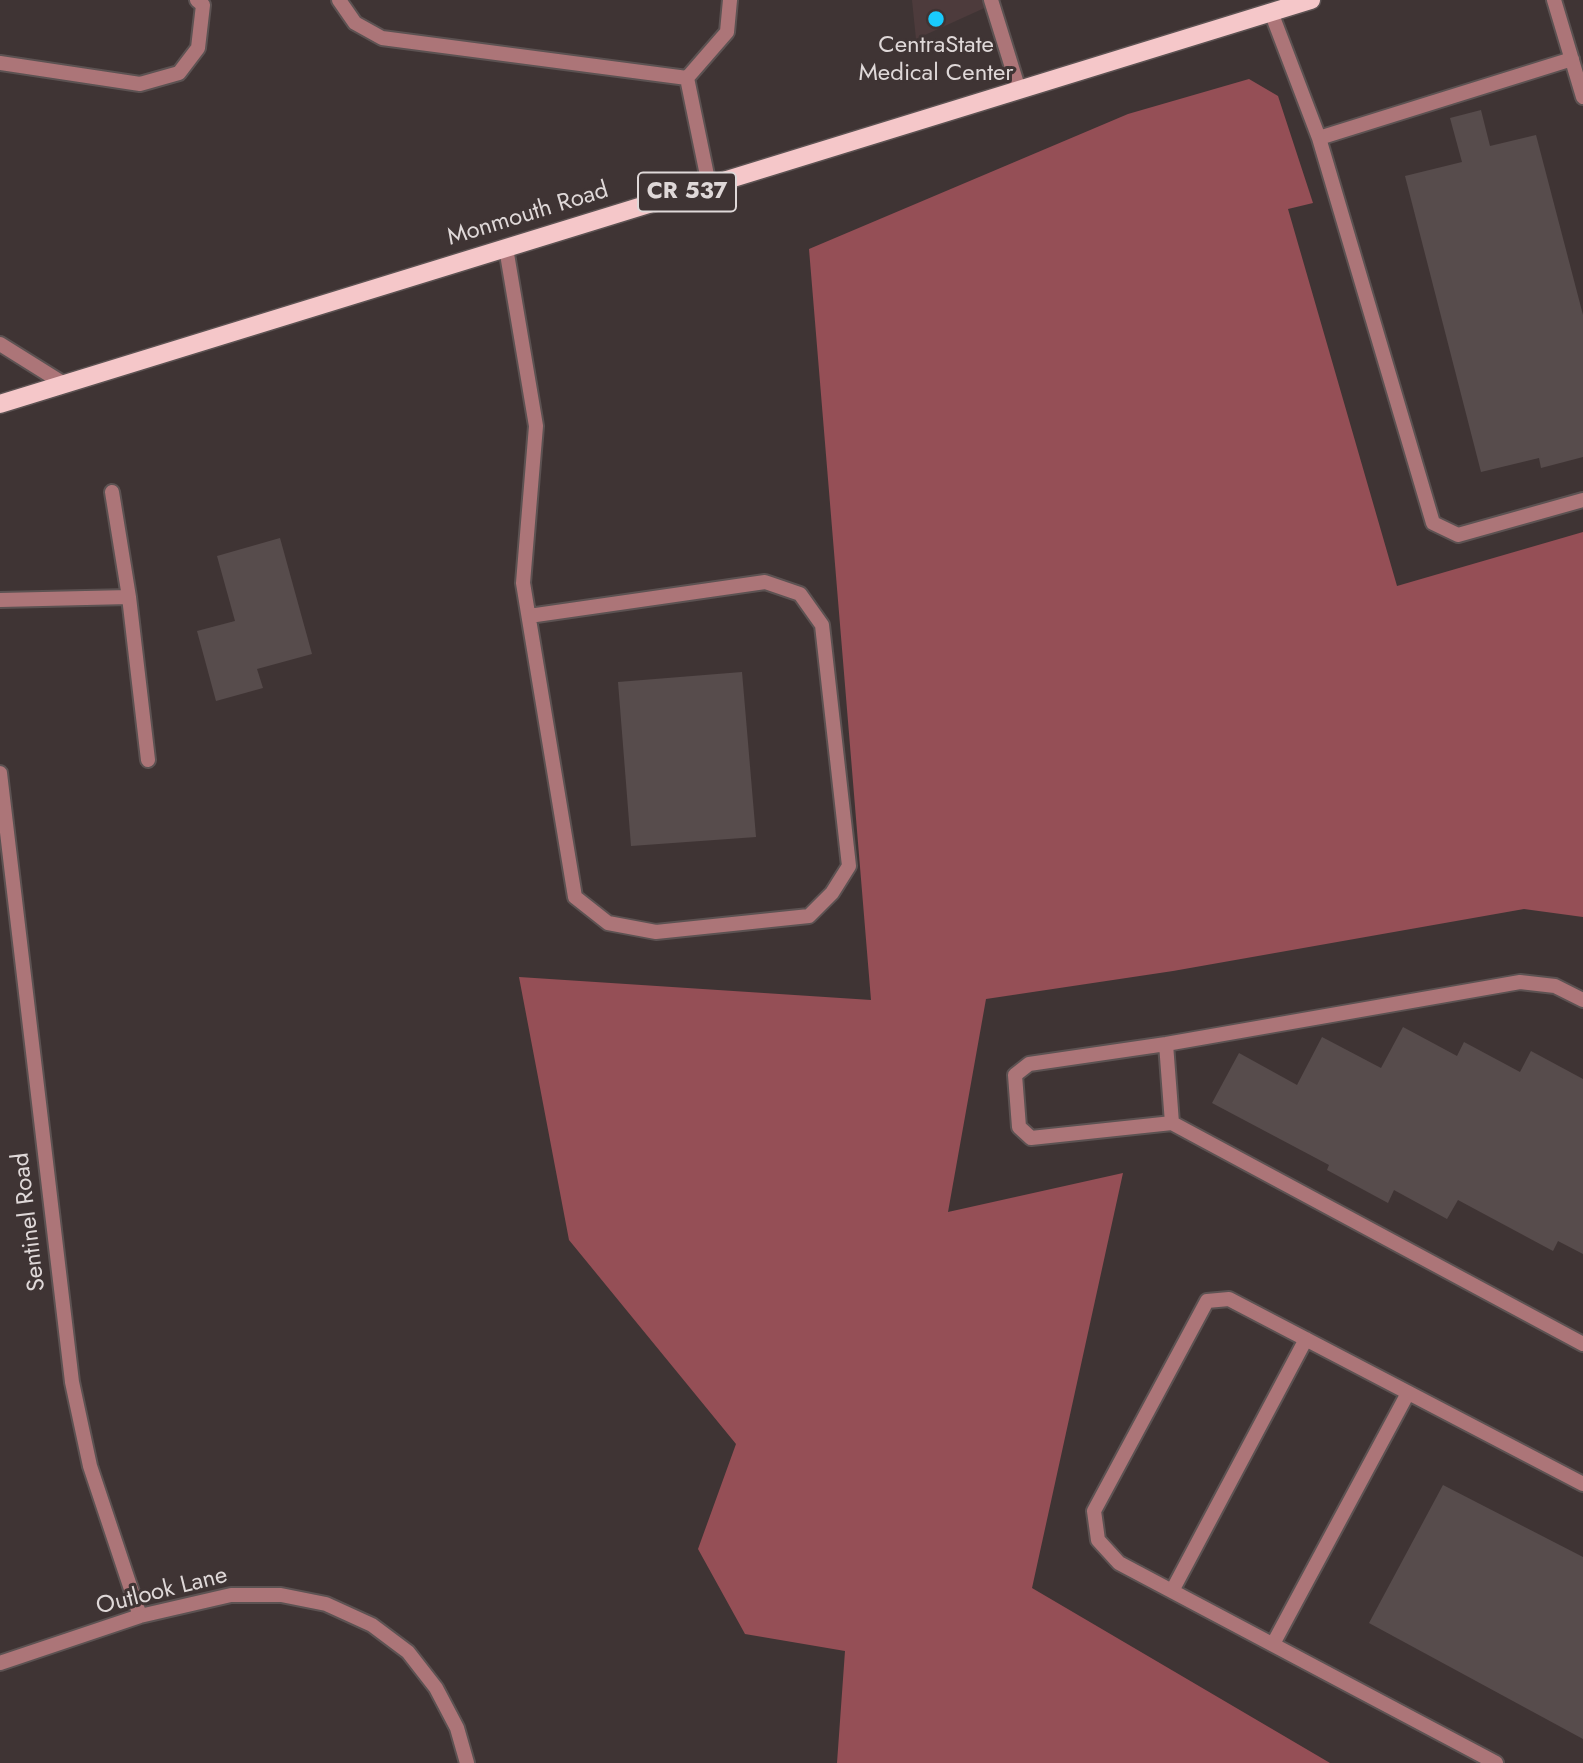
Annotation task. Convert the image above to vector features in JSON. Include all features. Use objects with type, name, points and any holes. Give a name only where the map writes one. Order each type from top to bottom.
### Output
[{"type":"main road","name":"Monmouth Road","points":[[0,404],[1311,0]]},
{"type":"street","points":[[0,62],[140,84],[179,73],[198,48],[203,5],[197,0]]},
{"type":"street","points":[[339,0],[355,23],[382,38],[687,78]]},
{"type":"street","points":[[687,78],[727,32],[730,0]]},
{"type":"street","points":[[991,0],[1019,90]]},
{"type":"street","points":[[1554,0],[1583,97]]},
{"type":"street","points":[[1271,12],[1319,138],[1433,523],[1458,535],[1583,500]]},
{"type":"street","points":[[1319,138],[1572,59]]},
{"type":"street","points":[[687,78],[709,185]]},
{"type":"street","points":[[506,248],[536,426],[523,583],[575,897],[608,923],[656,932],[809,916],[832,893],[849,866],[822,625],[800,594],[765,582],[529,616]]},
{"type":"street","points":[[0,344],[64,384]]},
{"type":"street","points":[[112,492],[148,760]]},
{"type":"street","points":[[0,600],[128,597]]},
{"type":"street","name":"Sentinel Road","points":[[0,773],[72,1382],[90,1466],[140,1616]]},
{"type":"street","points":[[1583,1000],[1555,986],[1520,982],[1166,1044],[1029,1064],[1015,1075],[1019,1127],[1031,1138],[1172,1123],[1583,1344]]},
{"type":"street","points":[[1166,1044],[1172,1123]]},
{"type":"street","points":[[1496,1763],[1118,1563],[1098,1540],[1094,1511],[1208,1301],[1229,1299],[1583,1484]]},
{"type":"street","points":[[1172,1591],[1306,1339]]},
{"type":"street","points":[[1273,1644],[1408,1393]]},
{"type":"street","name":"Outlook Lane","points":[[0,1663],[140,1616],[231,1595],[281,1595],[326,1604],[372,1625],[408,1653],[436,1688],[457,1728],[467,1763]]},
{"type":"shaded area","name":"CentraState Medical Center","points":[[912,0],[1002,0],[916,39]]},
{"type":"shaded area","points":[[1249,79],[1278,96],[1313,203],[1288,209],[1397,586],[1583,532],[1583,917],[1524,909],[1173,971],[986,999],[948,1212],[1123,1173],[1032,1588],[1330,1763],[837,1763],[845,1651],[745,1634],[698,1549],[736,1444],[569,1240],[519,977],[871,1000],[809,249],[1128,114]]},
{"type":"building","points":[[1481,110],[1490,146],[1536,135],[1583,315],[1583,457],[1541,468],[1539,458],[1481,472],[1405,176],[1462,162],[1450,118]]},
{"type":"building","points":[[280,538],[312,654],[257,669],[263,688],[216,701],[197,631],[235,621],[217,556]]},
{"type":"building","points":[[742,672],[756,837],[631,846],[618,682]]},
{"type":"building","points":[[1403,1027],[1457,1056],[1464,1042],[1520,1072],[1531,1051],[1583,1079],[1583,1254],[1558,1241],[1553,1251],[1458,1200],[1447,1219],[1394,1190],[1388,1203],[1327,1170],[1329,1165],[1212,1103],[1239,1053],[1297,1085],[1322,1037],[1381,1068]]},
{"type":"building","points":[[1443,1485],[1583,1557],[1583,1739],[1369,1623]]},
{"type":"place","name":"CentraState Medical Center","points":[[936,19]]}]
